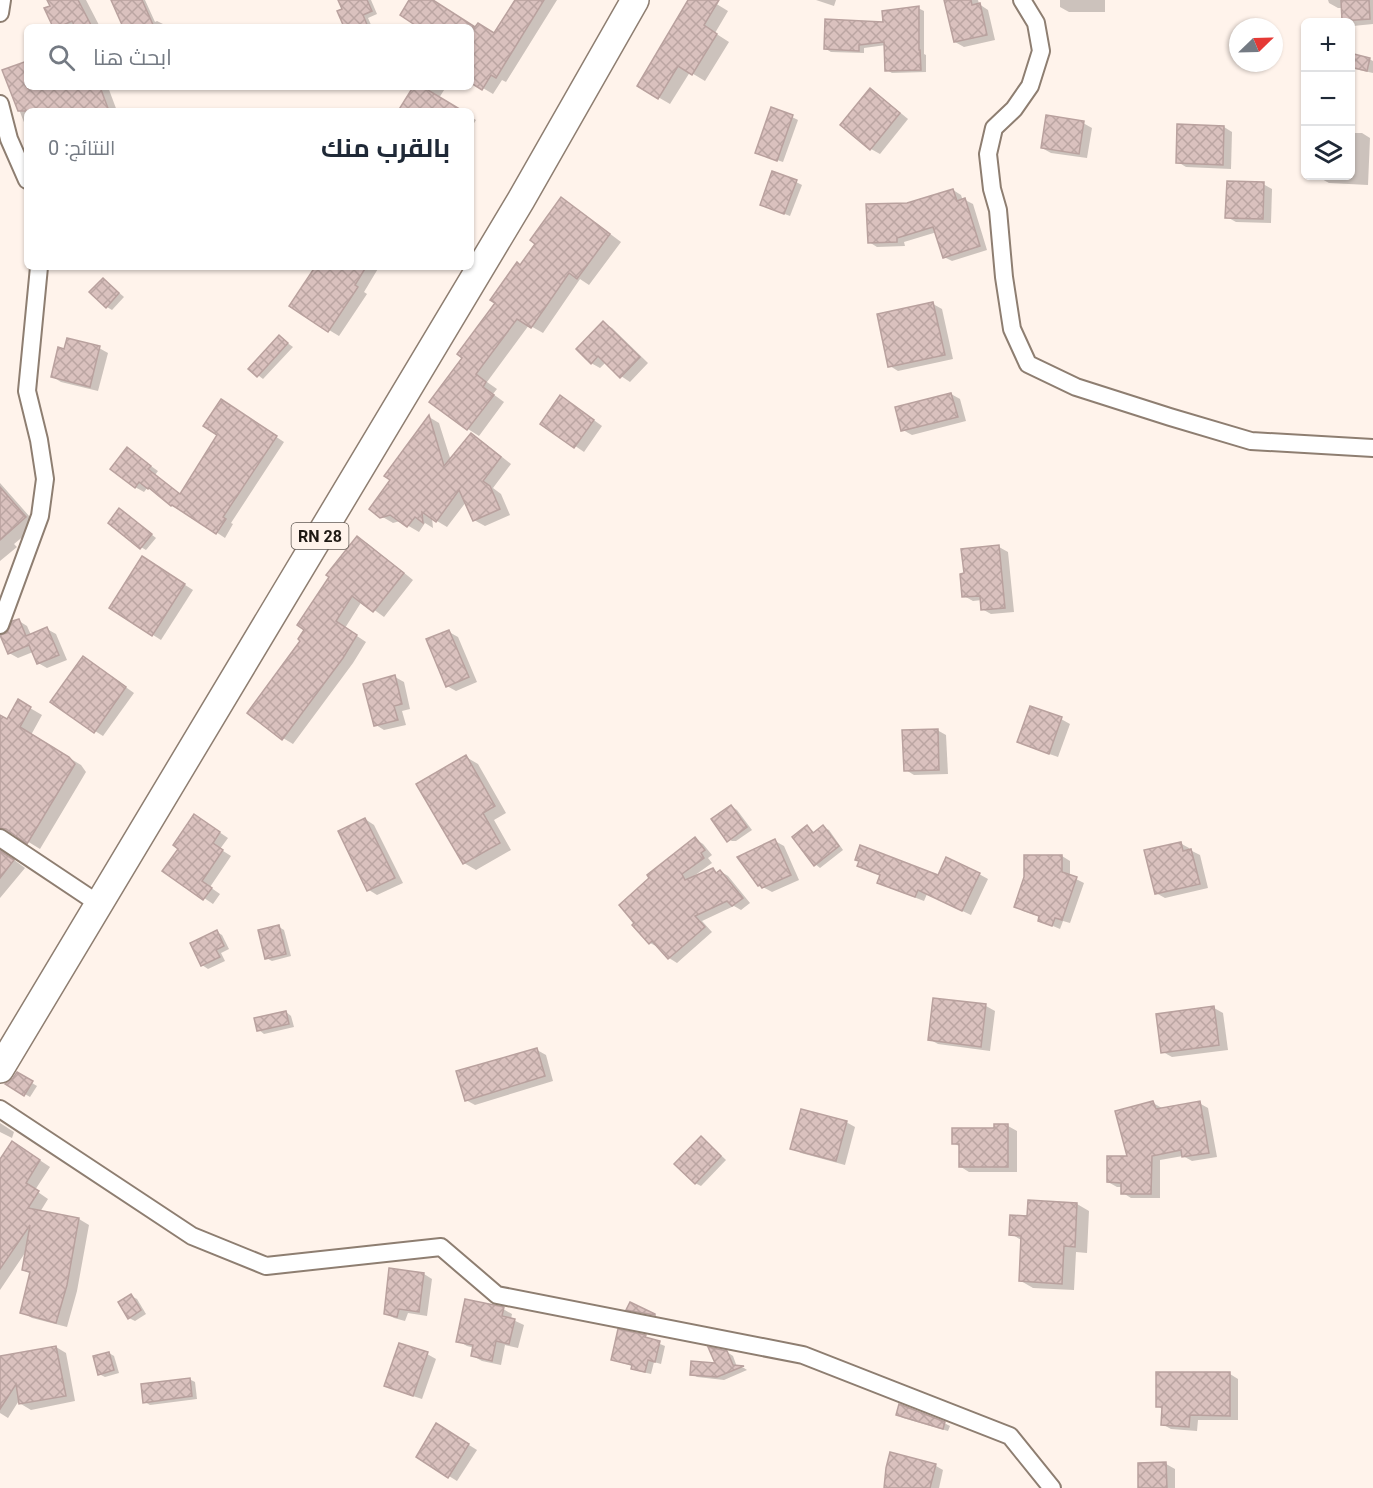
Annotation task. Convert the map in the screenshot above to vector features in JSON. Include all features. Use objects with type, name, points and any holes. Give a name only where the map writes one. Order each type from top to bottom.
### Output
[{"type":"main road","name":"RN 28","points":[[0,1070],[521,200],[635,0]]},
{"type":"street","points":[[0,13],[2,0]]},
{"type":"street","points":[[1022,0],[1036,24],[1041,51],[1030,86],[1014,109],[994,128],[988,154],[992,189],[998,210],[1004,277],[1012,329],[1028,364],[1076,387],[1251,441],[1373,448]]},
{"type":"street","points":[[0,104],[9,139],[24,173]]},
{"type":"street","points":[[0,625],[40,516],[45,479],[39,440],[27,391],[39,270]]},
{"type":"street","points":[[0,838],[99,904]]},
{"type":"street","points":[[0,1109],[192,1236],[266,1266],[441,1247],[497,1295],[803,1355],[999,1431],[1010,1436],[1052,1488]]},
{"type":"building","points":[[47,0],[78,0],[90,24],[74,24],[72,21],[66,24],[52,24],[44,8],[50,6]]},
{"type":"building","points":[[111,0],[142,0],[153,24],[122,24]]},
{"type":"building","points":[[338,0],[367,0],[372,11],[363,15],[367,24],[343,24],[337,11],[342,9]]},
{"type":"building","points":[[409,0],[433,0],[470,24],[414,24],[400,15]]},
{"type":"building","points":[[515,0],[544,0],[496,78],[491,75],[482,90],[474,85],[474,29],[478,23],[494,33]]},
{"type":"building","points":[[688,0],[719,0],[704,25],[717,34],[692,75],[678,66],[658,99],[637,86]]},
{"type":"building","points":[[944,0],[971,0],[972,5],[980,3],[987,35],[954,42]]},
{"type":"building","points":[[1341,0],[1369,0],[1370,19],[1342,18]]},
{"type":"building","points":[[919,6],[921,70],[885,71],[884,42],[859,45],[859,51],[824,49],[825,19],[883,22],[882,11]]},
{"type":"building","points":[[1355,54],[1370,58],[1367,71],[1355,68]]},
{"type":"building","points":[[24,62],[24,90],[101,90],[108,108],[24,108],[24,111],[18,111],[2,70]]},
{"type":"building","points":[[870,88],[900,113],[870,150],[840,125]]},
{"type":"building","points":[[411,90],[428,90],[458,108],[400,108]]},
{"type":"building","points":[[771,107],[793,115],[777,161],[755,153]]},
{"type":"building","points":[[1046,115],[1084,121],[1079,154],[1041,148]]},
{"type":"building","points":[[1177,124],[1224,126],[1223,165],[1176,163]]},
{"type":"building","points":[[772,171],[797,180],[784,214],[760,205]]},
{"type":"building","points":[[1227,181],[1264,182],[1263,219],[1225,218]]},
{"type":"building","points":[[953,189],[957,201],[965,198],[980,246],[943,258],[933,227],[897,238],[897,242],[868,243],[866,204],[907,203]]},
{"type":"building","points":[[561,197],[610,234],[577,279],[569,273],[531,328],[517,319],[476,374],[486,382],[483,387],[494,395],[467,430],[429,402],[462,358],[457,354],[495,303],[490,300],[517,262],[520,265],[535,244],[530,240]]},
{"type":"building","points":[[313,270],[364,270],[355,285],[358,287],[328,332],[289,306]]},
{"type":"building","points":[[103,278],[119,293],[106,308],[89,292]]},
{"type":"building","points":[[933,302],[945,355],[888,367],[877,314]]},
{"type":"building","points":[[603,321],[640,357],[620,378],[598,356],[591,364],[576,349]]},
{"type":"building","points":[[279,335],[288,343],[257,377],[248,369]]},
{"type":"building","points":[[67,338],[100,346],[90,387],[51,377],[58,347],[64,349]]},
{"type":"building","points":[[951,393],[958,417],[901,431],[895,407]]},
{"type":"building","points":[[560,395],[594,420],[574,448],[540,424]]},
{"type":"building","points":[[221,399],[277,436],[223,517],[226,519],[216,534],[171,506],[149,488],[139,482],[135,488],[110,469],[127,447],[151,466],[148,469],[180,494],[217,435],[203,426]]},
{"type":"building","points":[[429,415],[444,466],[471,433],[501,457],[483,481],[490,486],[500,509],[473,521],[459,490],[436,522],[422,512],[423,523],[415,517],[407,527],[390,515],[380,518],[369,509],[390,480],[384,476]]},
{"type":"building","points":[[0,487],[26,517],[0,540]]},
{"type":"building","points":[[119,508],[152,534],[140,549],[108,523]]},
{"type":"building","points":[[357,536],[404,573],[373,612],[352,596],[336,621],[357,635],[343,658],[282,740],[247,713],[300,641],[298,639],[304,630],[297,625],[329,577],[326,575]]},
{"type":"building","points":[[999,545],[1005,608],[981,610],[980,596],[962,597],[960,574],[964,573],[961,549]]},
{"type":"building","points":[[142,556],[185,584],[152,636],[109,608]]},
{"type":"building","points":[[19,619],[26,636],[47,627],[59,655],[37,664],[29,645],[8,654],[0,635],[7,633],[12,621]]},
{"type":"building","points":[[449,630],[469,677],[446,687],[426,639]]},
{"type":"building","points":[[83,656],[126,687],[94,733],[50,702]]},
{"type":"building","points":[[395,675],[402,704],[394,706],[398,720],[374,726],[363,684]]},
{"type":"building","points":[[18,699],[31,707],[20,727],[69,757],[75,764],[27,844],[6,829],[0,828],[0,715],[7,719]]},
{"type":"building","points":[[1030,706],[1062,717],[1049,754],[1017,742]]},
{"type":"building","points":[[938,729],[939,770],[904,771],[902,730]]},
{"type":"building","points":[[466,755],[495,806],[483,813],[500,843],[463,864],[416,784]]},
{"type":"building","points":[[731,805],[747,827],[727,842],[711,819]]},
{"type":"building","points":[[194,814],[220,832],[213,843],[223,850],[202,881],[212,888],[203,900],[162,871],[178,849],[173,845]]},
{"type":"building","points":[[365,818],[395,878],[367,891],[338,831]]},
{"type":"building","points":[[807,825],[813,833],[823,825],[839,846],[814,866],[792,837]]},
{"type":"building","points":[[695,837],[705,850],[701,853],[704,858],[682,874],[685,880],[713,868],[716,873],[720,870],[743,898],[732,906],[727,901],[695,916],[705,927],[668,959],[652,941],[649,944],[632,925],[634,923],[619,905],[649,878],[647,875]]},
{"type":"building","points":[[775,839],[791,875],[762,888],[758,886],[737,857]]},
{"type":"building","points":[[1181,842],[1183,851],[1191,849],[1200,884],[1155,894],[1144,850]]},
{"type":"building","points":[[860,845],[938,875],[946,857],[980,873],[962,911],[918,890],[915,897],[877,883],[880,875],[857,866],[859,861],[855,860]]},
{"type":"building","points":[[0,851],[14,860],[0,878]]},
{"type":"building","points":[[1024,855],[1062,855],[1062,872],[1077,877],[1062,920],[1055,918],[1052,926],[1038,921],[1039,916],[1014,907],[1024,877]]},
{"type":"building","points":[[279,925],[286,954],[265,959],[258,930]]},
{"type":"building","points":[[217,930],[224,946],[216,950],[220,957],[201,966],[190,943]]},
{"type":"building","points":[[933,998],[986,1004],[981,1047],[928,1040]]},
{"type":"building","points":[[1214,1006],[1219,1045],[1161,1053],[1156,1014]]},
{"type":"building","points":[[286,1011],[289,1024],[257,1031],[254,1018]]},
{"type":"building","points":[[537,1048],[545,1076],[465,1101],[456,1071]]},
{"type":"building","points":[[17,1072],[33,1081],[24,1096],[5,1084]]},
{"type":"building","points":[[1153,1101],[1156,1109],[1200,1101],[1209,1153],[1182,1157],[1181,1150],[1152,1156],[1151,1194],[1121,1194],[1121,1183],[1107,1182],[1107,1156],[1127,1156],[1115,1111]]},
{"type":"building","points":[[801,1109],[847,1121],[836,1161],[790,1149]]},
{"type":"building","points":[[994,1124],[1008,1124],[1008,1167],[959,1167],[959,1144],[952,1144],[952,1128],[994,1128]]},
{"type":"building","points":[[701,1136],[721,1156],[695,1184],[674,1164]]},
{"type":"building","points":[[12,1141],[40,1160],[26,1183],[39,1191],[28,1208],[79,1218],[67,1285],[56,1323],[20,1313],[30,1272],[22,1270],[30,1225],[0,1269],[0,1159]]},
{"type":"building","points":[[1028,1200],[1077,1203],[1075,1247],[1064,1246],[1062,1284],[1019,1281],[1021,1236],[1009,1235],[1010,1215],[1027,1216]]},
{"type":"building","points":[[389,1268],[424,1273],[419,1312],[399,1309],[397,1317],[384,1314]]},
{"type":"building","points":[[131,1294],[141,1310],[128,1319],[118,1302]]},
{"type":"building","points":[[465,1299],[504,1307],[502,1316],[515,1319],[509,1344],[496,1341],[492,1361],[471,1356],[473,1345],[456,1342]]},
{"type":"building","points":[[630,1302],[655,1314],[655,1315],[626,1310]]},
{"type":"building","points":[[618,1329],[646,1335],[645,1337],[660,1341],[655,1362],[648,1360],[645,1372],[631,1369],[632,1365],[611,1360]]},
{"type":"building","points":[[399,1343],[428,1352],[413,1396],[384,1386]]},
{"type":"building","points":[[56,1346],[66,1396],[19,1404],[16,1384],[0,1409],[0,1356]]},
{"type":"building","points":[[708,1347],[727,1351],[733,1365],[744,1366],[717,1377],[690,1375],[691,1361],[715,1363]]},
{"type":"building","points":[[109,1352],[114,1370],[98,1375],[93,1356]]},
{"type":"building","points":[[1156,1372],[1230,1372],[1230,1416],[1190,1415],[1189,1427],[1161,1425],[1162,1407],[1156,1407]]},
{"type":"building","points":[[190,1378],[192,1396],[143,1403],[141,1384]]},
{"type":"building","points":[[899,1404],[945,1422],[943,1429],[896,1415]]},
{"type":"building","points":[[436,1423],[469,1444],[448,1478],[416,1457]]},
{"type":"building","points":[[890,1452],[936,1464],[930,1488],[884,1488]]},
{"type":"building","points":[[1166,1462],[1167,1488],[1138,1488],[1138,1463]]}]
